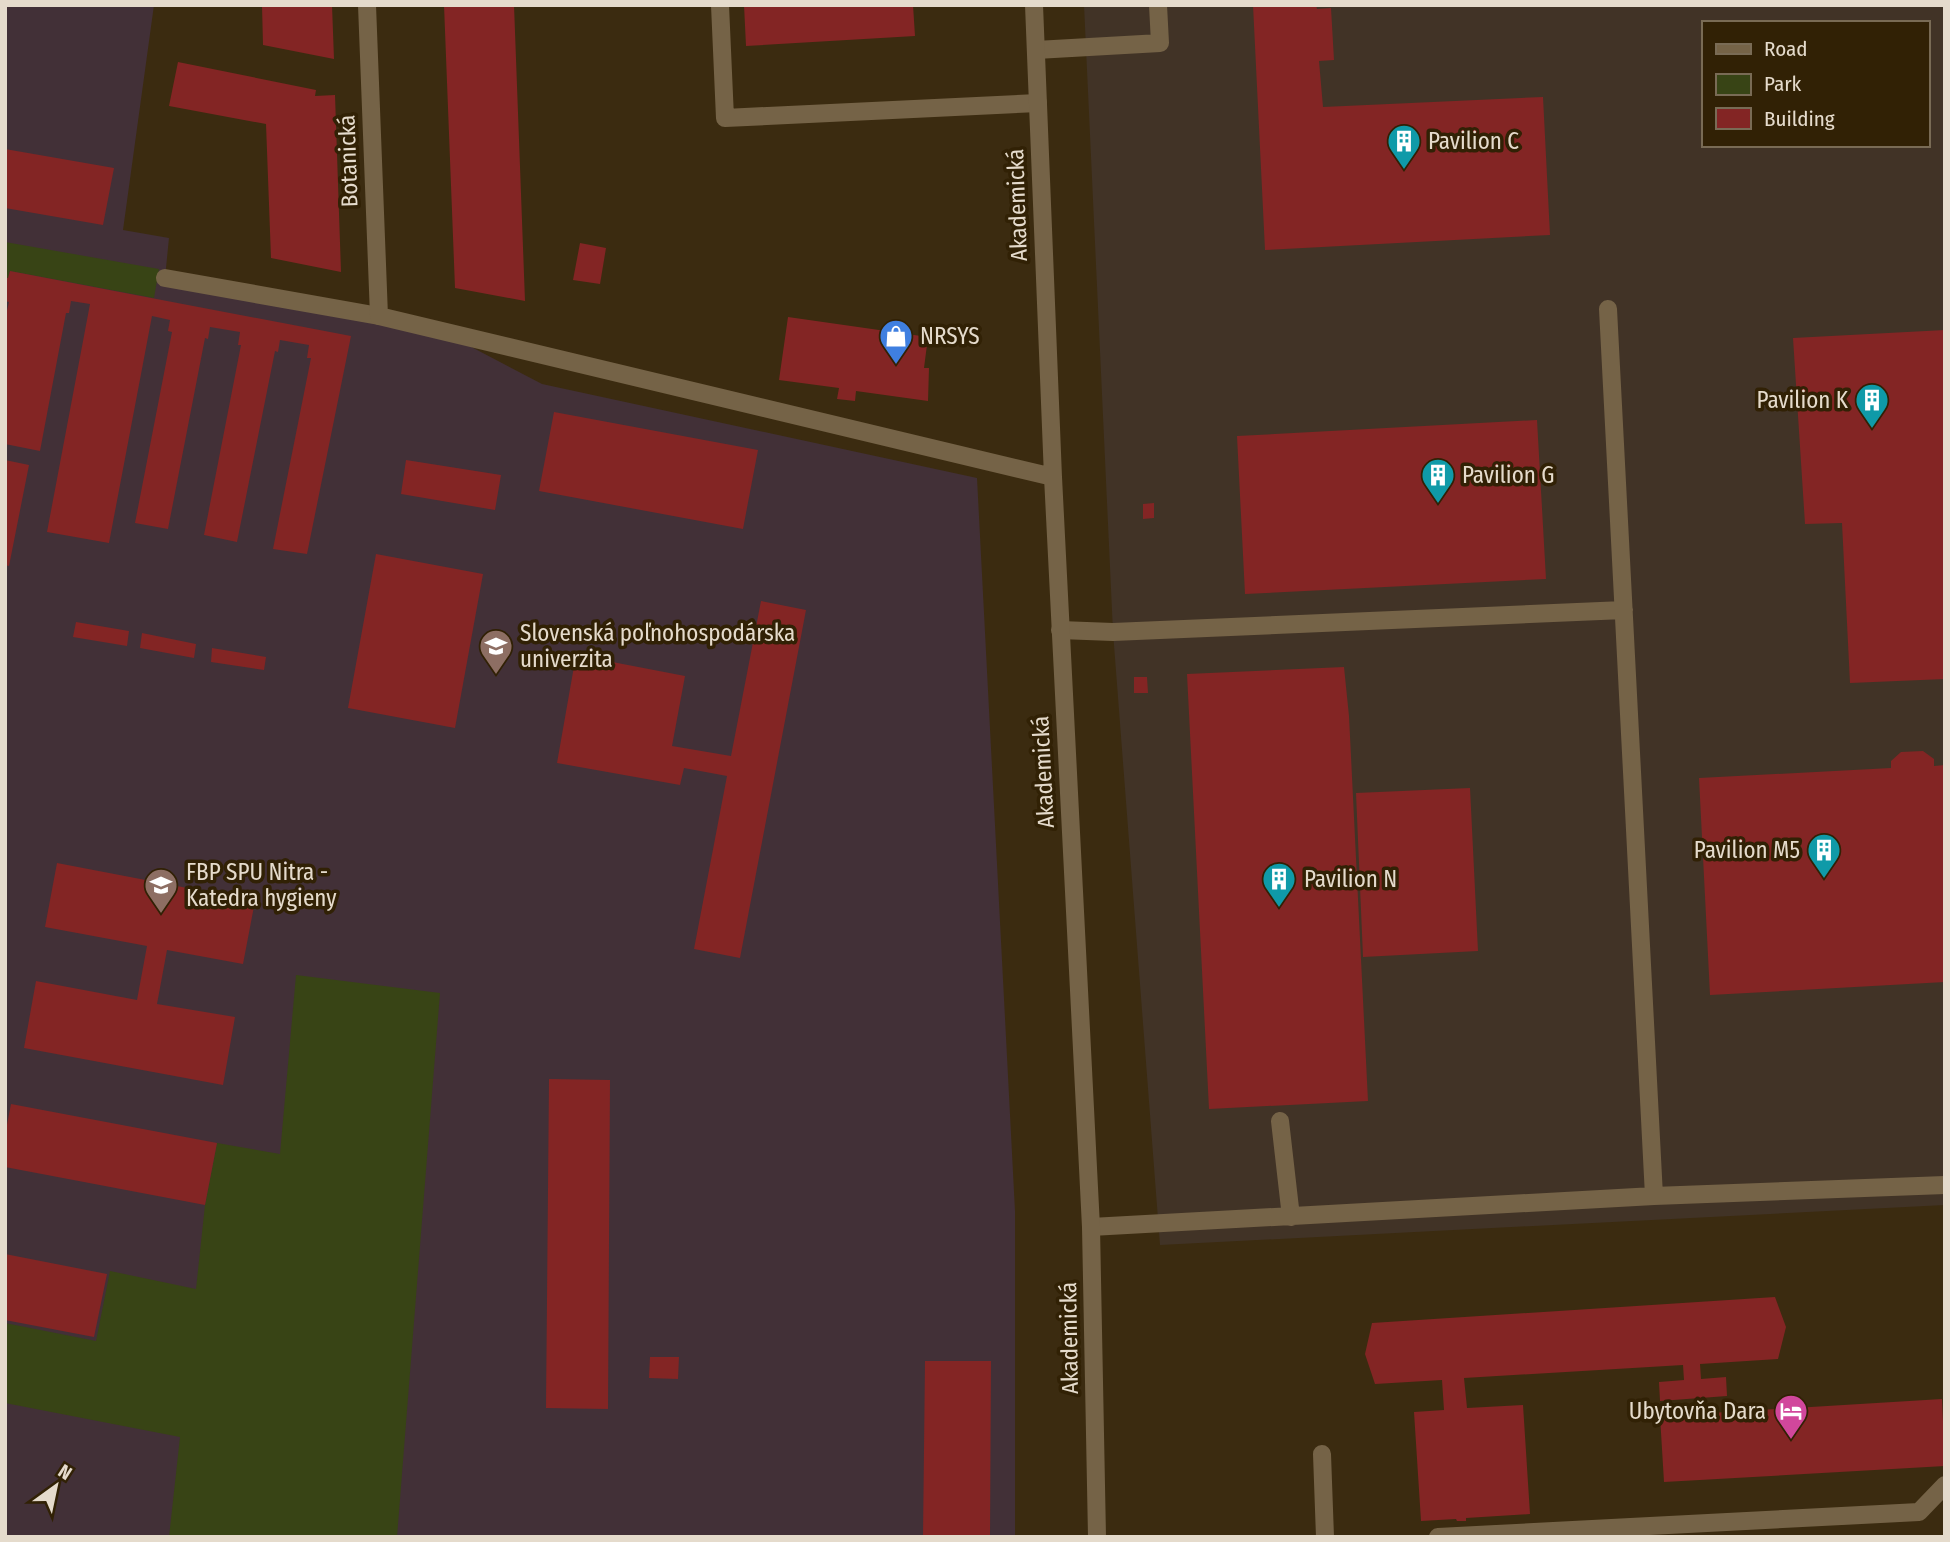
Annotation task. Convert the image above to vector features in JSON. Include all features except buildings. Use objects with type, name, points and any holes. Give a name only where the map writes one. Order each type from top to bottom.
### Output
[{"type":"street","name":"Botanická","points":[[367,5],[379,316]]},
{"type":"street","points":[[720,5],[726,118],[1038,103]]},
{"type":"street","name":"Akademická","points":[[1034,5],[1052,477],[1091,1227],[1097,1537]]},
{"type":"street","points":[[1036,50],[1160,43],[1158,5]]},
{"type":"street","points":[[165,278],[379,316],[1052,477]]},
{"type":"street","points":[[1608,309],[1654,1196]]},
{"type":"street","points":[[1060,630],[1113,632],[1624,610]]},
{"type":"street","points":[[1280,1121],[1291,1217]]},
{"type":"street","points":[[1091,1227],[1654,1196],[1945,1185]]},
{"type":"street","points":[[1322,1454],[1325,1537]]},
{"type":"street","points":[[1438,1537],[1919,1512],[1945,1485]]},
{"type":"shaded area","name":"Slovenská poľnohospodárska univerzita","points":[[5,5],[154,5],[123,230],[169,238],[165,278],[439,330],[542,384],[977,478],[1015,1211],[1015,1537],[5,1537]]},
{"type":"shaded area","points":[[1084,5],[1945,5],[1945,1205],[1160,1245],[1113,632]]},
{"type":"green space","points":[[5,242],[159,269],[154,298],[10,271],[5,291]]},
{"type":"green space","points":[[296,975],[440,993],[397,1537],[169,1537],[180,1437],[5,1403],[5,1323],[96,1341],[110,1271],[196,1289],[205,1205],[217,1143],[280,1154]]},
{"type":"place","name":"Pavilion C","points":[[1404,171]]},
{"type":"place","name":"NRSYS","points":[[896,366]]},
{"type":"place","name":"Pavilion K","points":[[1872,430]]},
{"type":"place","name":"Pavilion G","points":[[1438,505]]},
{"type":"place","name":"Slovenská poľnohospodárska univerzita","points":[[496,676]]},
{"type":"place","name":"Pavilion M5","points":[[1824,880]]},
{"type":"place","name":"Pavilion N","points":[[1279,909]]},
{"type":"place","name":"FBP SPU Nitra - Katedra hygieny","points":[[161,915]]},
{"type":"place","name":"Ubytovňa Dara","points":[[1791,1441]]}]
